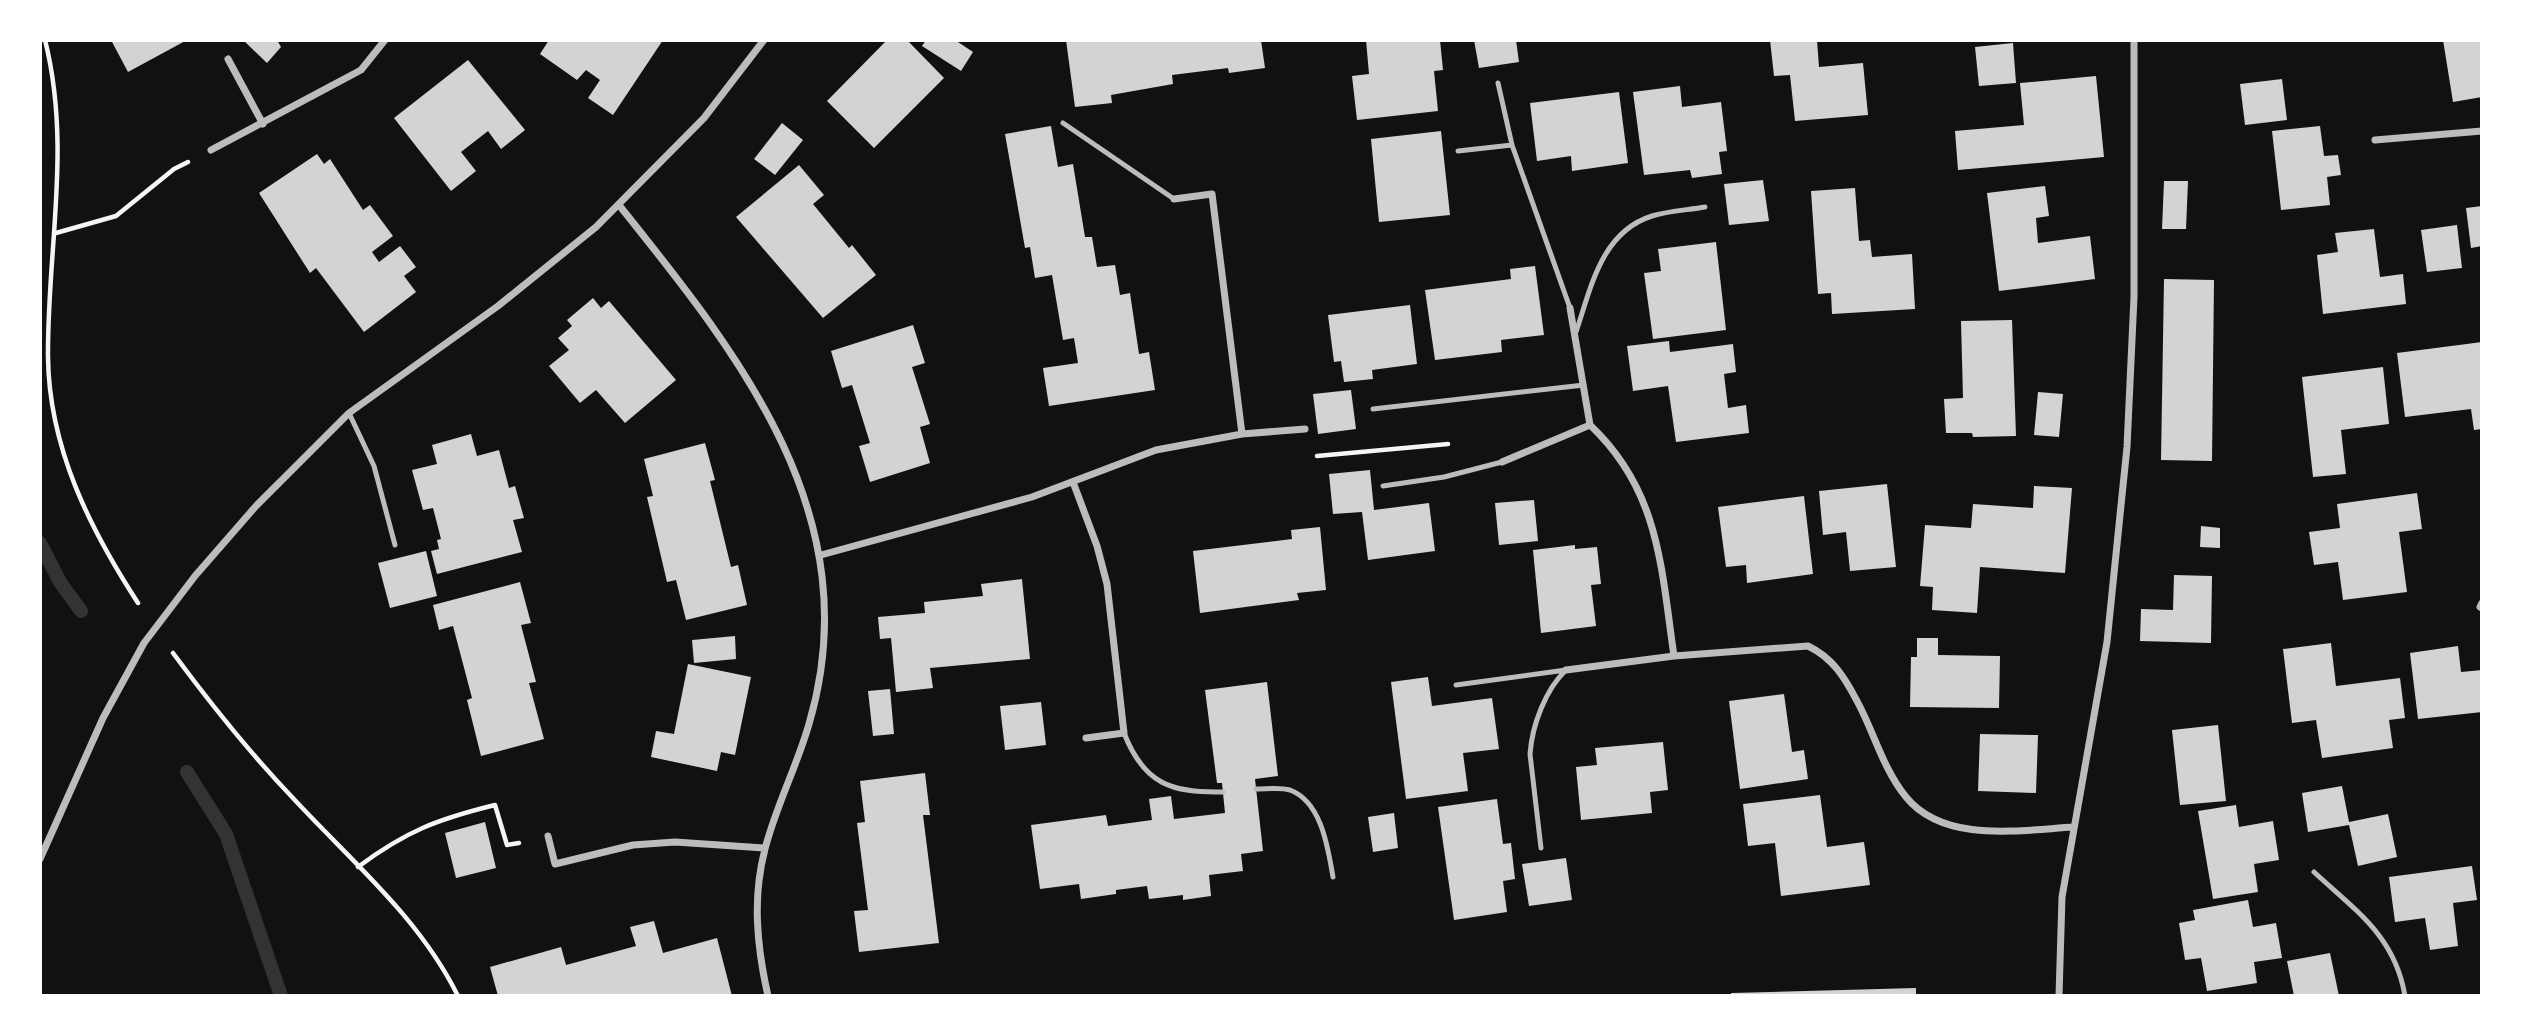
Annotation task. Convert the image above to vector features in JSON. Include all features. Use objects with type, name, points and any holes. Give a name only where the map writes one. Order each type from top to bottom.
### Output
[{"type":"street","points":[[211,150],[362,69],[385,40]]},
{"type":"street","points":[[40,859],[103,718],[155,628],[195,576],[256,506],[349,413],[498,306],[556,261],[619,205],[704,118],[764,40]]},
{"type":"street","points":[[2059,996],[2062,897],[2107,642],[2127,447],[2133,309],[2134,40]]},
{"type":"street","points":[[228,59],[263,124]]},
{"type":"street","points":[[2375,140],[2482,131]]},
{"type":"street","points":[[1174,199],[1212,194],[1242,434]]},
{"type":"street","points":[[619,205],[723,340],[752,385],[783,443],[805,501],[821,555],[825,594],[819,678],[810,723],[765,848],[756,917],[768,996]]},
{"type":"street","points":[[1570,308],[1590,425],[1607,441],[1647,505],[1660,560],[1675,656]]},
{"type":"street","points":[[1502,462],[1590,425]]},
{"type":"street","points":[[821,555],[961,518],[1073,482],[1156,450],[1242,434],[1305,429]]},
{"type":"street","points":[[1073,482],[1097,546],[1107,584],[1124,733],[1086,738]]},
{"type":"street","points":[[1566,670],[1675,656],[1808,646],[1838,669],[1864,713],[1891,773],[1906,797],[1925,815],[1975,830],[2074,827]]},
{"type":"street","points":[[548,836],[555,864],[634,845],[675,842],[765,848]]},
{"type":"lane","points":[[1498,83],[1513,145],[1570,308]]},
{"type":"lane","points":[[1063,123],[1174,199]]},
{"type":"lane","points":[[1458,151],[1513,145]]},
{"type":"lane","points":[[1575,335],[1594,278],[1610,245],[1625,230],[1654,215],[1705,207]]},
{"type":"lane","points":[[1373,409],[1584,386]]},
{"type":"lane","points":[[349,413],[374,466],[395,545]]},
{"type":"lane","points":[[1383,486],[1457,474],[1502,462]]},
{"type":"lane","points":[[1456,685],[1566,670]]},
{"type":"lane","points":[[1541,848],[1530,754],[1531,739],[1558,678],[1566,670]]},
{"type":"lane","points":[[1124,733],[1143,769],[1156,780],[1196,792],[1223,792]]},
{"type":"lane","points":[[1256,789],[1292,791],[1306,802],[1320,824],[1333,877]]},
{"type":"lane","points":[[2314,872],[2375,928],[2388,944],[2405,996]]},
{"type":"path","points":[[45,40],[56,84],[59,160],[48,359],[55,415],[68,473],[89,522],[155,628],[250,751],[414,924],[442,963],[458,996]]},
{"type":"path","points":[[56,233],[116,216],[174,169],[211,150]]},
{"type":"path","points":[[1305,429],[1309,457],[1459,443]]},
{"type":"path","points":[[358,867],[395,839],[417,828],[495,804],[507,845],[548,836]]},
{"type":"building","points":[[111,40],[187,40],[128,72]]},
{"type":"building","points":[[243,40],[277,40],[281,47],[267,63]]},
{"type":"building","points":[[549,40],[663,40],[613,115],[588,98],[600,80],[586,70],[577,80],[540,54]]},
{"type":"building","points":[[887,40],[907,40],[944,78],[874,148],[827,101]]},
{"type":"building","points":[[926,40],[955,40],[973,52],[961,71],[922,46]]},
{"type":"building","points":[[1066,40],[1261,40],[1265,68],[1229,73],[1228,68],[1172,75],[1173,84],[1111,95],[1112,103],[1075,107]]},
{"type":"building","points":[[1366,40],[1440,40],[1443,70],[1434,71],[1438,111],[1357,120],[1352,76],[1369,74]]},
{"type":"building","points":[[1474,40],[1516,40],[1519,62],[1479,68]]},
{"type":"building","points":[[1770,40],[1817,40],[1819,67],[1863,63],[1868,115],[1795,121],[1790,75],[1774,76]]},
{"type":"building","points":[[2443,40],[2482,40],[2482,97],[2453,102]]},
{"type":"building","points":[[2013,43],[2016,83],[1979,86],[1975,47]]},
{"type":"building","points":[[468,60],[525,130],[501,149],[488,131],[461,152],[476,171],[451,191],[394,118]]},
{"type":"building","points":[[2096,76],[2104,157],[1958,170],[1955,131],[2024,125],[2020,83]]},
{"type":"building","points":[[2282,79],[2287,120],[2245,125],[2240,84]]},
{"type":"building","points":[[1680,86],[1682,107],[1721,102],[1727,151],[1719,152],[1722,174],[1692,178],[1690,170],[1644,175],[1633,92]]},
{"type":"building","points":[[1619,92],[1628,163],[1572,171],[1571,156],[1537,161],[1530,103]]},
{"type":"building","points":[[782,123],[803,140],[775,175],[754,159]]},
{"type":"building","points":[[1051,126],[1058,167],[1073,164],[1085,237],[1092,237],[1097,267],[1115,265],[1120,295],[1130,293],[1139,354],[1149,352],[1155,390],[1049,406],[1043,368],[1078,363],[1074,338],[1063,340],[1052,275],[1035,278],[1030,247],[1025,248],[1005,134]]},
{"type":"building","points":[[2320,126],[2324,156],[2338,155],[2341,175],[2327,177],[2330,205],[2281,210],[2272,131]]},
{"type":"building","points":[[1441,131],[1450,215],[1379,222],[1371,139]]},
{"type":"building","points":[[317,154],[324,164],[330,159],[363,210],[370,205],[393,236],[372,252],[379,262],[400,246],[416,267],[404,276],[416,292],[364,332],[316,268],[310,273],[259,193]]},
{"type":"building","points":[[799,165],[824,195],[813,204],[849,248],[852,245],[876,275],[823,318],[736,217]]},
{"type":"building","points":[[1763,180],[1769,221],[1729,225],[1724,184]]},
{"type":"building","points":[[2164,181],[2188,181],[2186,229],[2162,229]]},
{"type":"building","points":[[2045,186],[2049,216],[2036,218],[2038,243],[2090,236],[2095,279],[1999,291],[1987,193]]},
{"type":"building","points":[[1855,188],[1859,241],[1870,240],[1872,257],[1912,254],[1915,309],[1832,314],[1831,293],[1818,294],[1811,191]]},
{"type":"building","points":[[2482,206],[2482,246],[2471,248],[2466,208]]},
{"type":"building","points":[[2457,225],[2462,268],[2427,272],[2421,230]]},
{"type":"building","points":[[2374,229],[2380,277],[2403,274],[2406,304],[2323,314],[2317,255],[2338,252],[2335,233]]},
{"type":"building","points":[[1716,242],[1726,330],[1653,339],[1644,273],[1661,271],[1658,249]]},
{"type":"building","points":[[1535,266],[1544,335],[1501,340],[1502,352],[1435,360],[1425,290],[1511,279],[1510,269]]},
{"type":"building","points":[[2164,279],[2214,280],[2212,461],[2161,460]]},
{"type":"building","points":[[593,298],[601,308],[609,301],[676,380],[625,423],[596,390],[580,403],[549,366],[569,350],[558,338],[572,326],[567,320]]},
{"type":"building","points":[[1410,305],[1417,364],[1372,370],[1373,379],[1344,382],[1341,361],[1334,362],[1328,315]]},
{"type":"building","points":[[2012,320],[2016,436],[1973,437],[1972,433],[1946,433],[1944,399],[1963,398],[1961,321]]},
{"type":"building","points":[[913,325],[925,363],[912,367],[930,424],[920,427],[930,463],[870,482],[859,446],[870,443],[852,385],[842,388],[831,351]]},
{"type":"building","points":[[1669,341],[1670,352],[1733,344],[1736,372],[1724,374],[1728,408],[1746,405],[1749,433],[1676,442],[1668,386],[1633,391],[1627,346]]},
{"type":"building","points":[[2482,342],[2482,429],[2474,430],[2471,409],[2405,417],[2397,353]]},
{"type":"building","points":[[2383,367],[2389,424],[2341,430],[2346,474],[2313,477],[2302,377]]},
{"type":"building","points":[[1351,390],[1356,429],[1318,434],[1313,394]]},
{"type":"building","points":[[2038,392],[2063,394],[2059,437],[2034,435]]},
{"type":"building","points":[[471,434],[477,456],[499,450],[509,488],[515,486],[524,518],[513,520],[522,552],[437,574],[431,551],[439,549],[437,540],[441,539],[433,508],[423,510],[412,470],[437,464],[432,445]]},
{"type":"building","points":[[705,443],[715,480],[710,481],[731,567],[738,565],[747,605],[686,620],[676,580],[667,582],[647,497],[653,496],[644,459]]},
{"type":"building","points":[[1370,470],[1374,510],[1429,503],[1435,551],[1368,560],[1362,512],[1333,514],[1329,474]]},
{"type":"building","points":[[1887,484],[1896,567],[1850,571],[1846,532],[1823,535],[1819,491]]},
{"type":"building","points":[[2034,486],[2072,488],[2065,573],[1980,567],[1977,613],[1932,610],[1933,587],[1920,586],[1925,525],[1971,528],[1973,504],[2033,508]]},
{"type":"building","points":[[2417,493],[2422,529],[2399,532],[2407,592],[2343,600],[2338,562],[2314,565],[2309,532],[2340,528],[2337,504]]},
{"type":"building","points":[[1804,496],[1813,574],[1747,583],[1746,565],[1726,567],[1718,507]]},
{"type":"building","points":[[1534,500],[1538,541],[1499,545],[1495,503]]},
{"type":"building","points":[[2201,526],[2220,528],[2220,548],[2200,547]]},
{"type":"building","points":[[1320,527],[1326,590],[1297,593],[1299,600],[1200,613],[1193,551],[1292,539],[1291,530]]},
{"type":"building","points":[[1575,545],[1575,549],[1597,547],[1601,584],[1591,585],[1596,626],[1541,633],[1533,550]]},
{"type":"building","points":[[426,551],[437,596],[390,608],[378,563]]},
{"type":"building","points":[[2174,575],[2212,576],[2211,643],[2140,641],[2141,609],[2173,610]]},
{"type":"building","points":[[1022,579],[1030,659],[930,668],[933,688],[896,692],[891,638],[880,639],[878,617],[925,613],[924,602],[983,596],[981,584]]},
{"type":"building","points":[[520,582],[531,623],[521,625],[536,682],[529,683],[544,739],[481,756],[467,700],[472,698],[453,626],[439,630],[433,605]]},
{"type":"building","points":[[735,636],[736,659],[694,663],[692,640]]},
{"type":"building","points":[[1917,638],[1938,638],[1938,655],[2000,656],[1999,708],[1910,707],[1911,657],[1917,657]]},
{"type":"building","points":[[2331,643],[2336,686],[2400,678],[2405,718],[2389,720],[2393,748],[2322,758],[2316,720],[2292,723],[2283,649]]},
{"type":"building","points":[[2458,646],[2461,672],[2482,670],[2482,712],[2418,719],[2410,653]]},
{"type":"building","points":[[688,664],[751,677],[735,755],[721,752],[717,771],[651,757],[656,731],[674,734]]},
{"type":"building","points":[[1428,677],[1432,706],[1492,698],[1499,749],[1463,753],[1468,791],[1406,799],[1391,682]]},
{"type":"building","points":[[1267,682],[1278,776],[1255,779],[1263,851],[1241,854],[1243,871],[1209,875],[1211,896],[1183,900],[1183,895],[1149,899],[1147,886],[1081,899],[1079,884],[1040,889],[1031,825],[1106,815],[1108,826],[1152,820],[1149,799],[1171,796],[1174,819],[1225,813],[1222,783],[1217,783],[1205,690]]},
{"type":"building","points":[[890,689],[894,734],[873,736],[868,691]]},
{"type":"building","points":[[1784,694],[1792,752],[1804,750],[1808,779],[1740,789],[1729,701]]},
{"type":"building","points":[[1041,702],[1046,745],[1005,750],[1000,706]]},
{"type":"building","points":[[2218,725],[2226,801],[2180,805],[2172,730]]},
{"type":"building","points":[[1980,734],[2038,735],[2036,793],[1978,791]]},
{"type":"building","points":[[1663,742],[1668,790],[1650,792],[1652,813],[1581,820],[1576,767],[1597,765],[1595,748]]},
{"type":"building","points":[[925,773],[930,815],[923,815],[939,943],[859,952],[854,911],[868,910],[857,823],[865,822],[860,781]]},
{"type":"building","points":[[2342,786],[2349,822],[2388,814],[2397,857],[2358,866],[2349,825],[2308,832],[2302,793]]},
{"type":"building","points":[[1820,795],[1827,847],[1864,842],[1870,885],[1781,896],[1775,843],[1748,846],[1743,804]]},
{"type":"building","points":[[1497,799],[1503,844],[1511,843],[1515,879],[1503,881],[1507,912],[1454,920],[1438,807]]},
{"type":"building","points":[[2236,805],[2239,827],[2273,821],[2279,860],[2254,864],[2258,892],[2213,899],[2198,811]]},
{"type":"building","points":[[1394,813],[1398,848],[1373,852],[1368,817]]},
{"type":"building","points":[[485,822],[496,868],[456,878],[445,833]]},
{"type":"building","points":[[1566,858],[1572,900],[1529,906],[1522,864]]},
{"type":"building","points":[[2472,866],[2477,900],[2453,903],[2458,946],[2430,950],[2425,918],[2395,922],[2389,877]]},
{"type":"building","points":[[2248,900],[2253,927],[2276,923],[2282,958],[2254,962],[2257,983],[2207,991],[2201,958],[2185,960],[2179,923],[2195,920],[2193,910]]},
{"type":"building","points":[[654,921],[663,953],[717,938],[732,996],[498,996],[490,967],[561,947],[566,965],[636,946],[630,927]]},
{"type":"building","points":[[2330,953],[2339,996],[2294,996],[2287,961]]},
{"type":"building","points":[[1916,988],[1916,996],[1731,996],[1731,993]]},
{"type":"waterway","points":[[40,543],[60,582],[81,611]]},
{"type":"waterway","points":[[187,772],[226,834],[281,996]]}]
